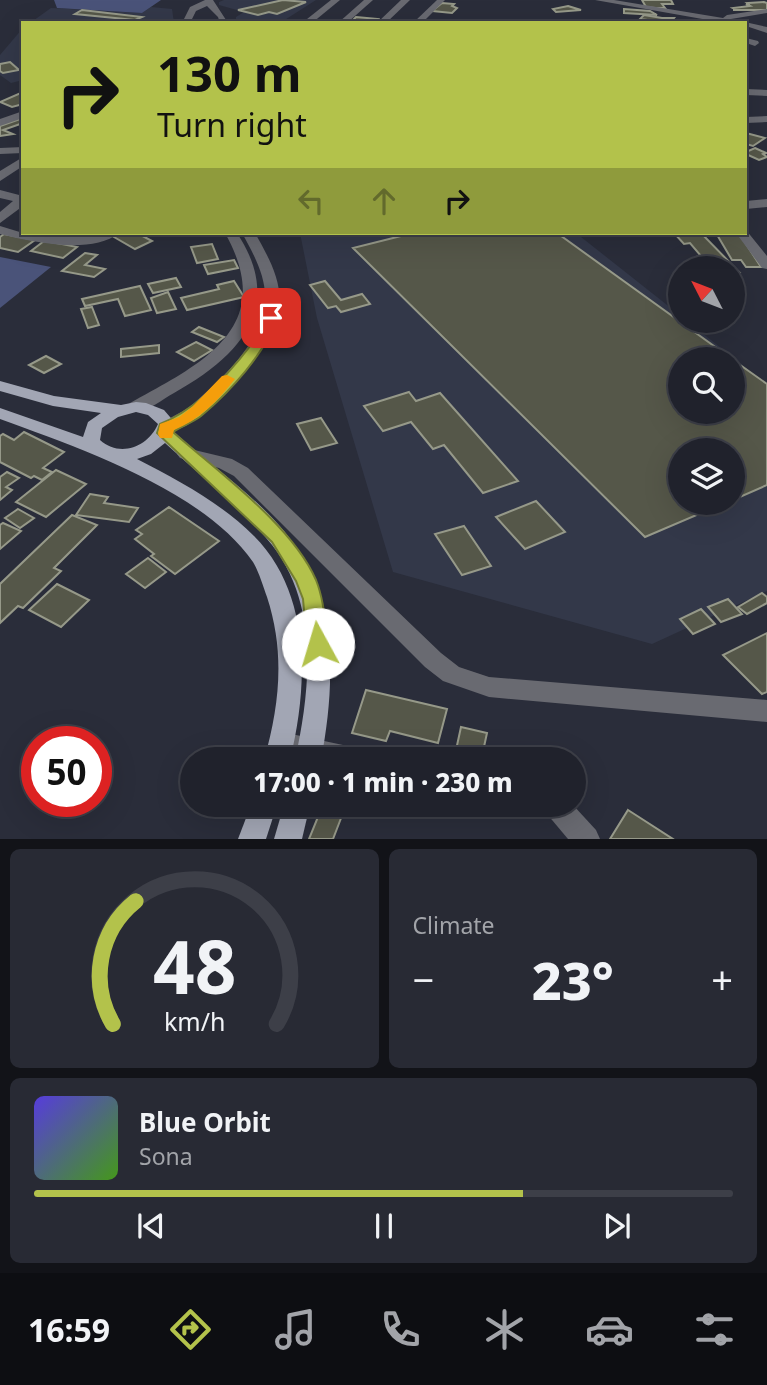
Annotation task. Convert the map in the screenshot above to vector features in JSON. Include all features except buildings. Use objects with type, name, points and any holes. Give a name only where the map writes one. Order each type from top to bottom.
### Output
[{"type":"main road","points":[[0,386],[53,401],[157,412],[164,417],[166,430],[186,454],[278,537],[306,579],[312,599],[320,665],[311,747]]},
{"type":"main road","points":[[127,409],[102,419],[94,426],[91,433],[106,451],[141,452],[152,447],[166,430]]},
{"type":"main road","points":[[0,413],[106,451],[160,479],[218,518],[240,535],[260,556],[282,607],[289,635],[292,666],[290,709],[281,747]]},
{"type":"main road","points":[[252,839],[260,817]]},
{"type":"main road","points":[[288,839],[294,817]]},
{"type":"street","points":[[309,21],[336,0]]},
{"type":"street","points":[[344,21],[369,0]]},
{"type":"street","points":[[383,21],[406,0]]},
{"type":"street","points":[[419,21],[441,0]]},
{"type":"street","points":[[599,0],[621,1],[663,11],[734,21]]},
{"type":"street","points":[[187,21],[193,9],[210,1],[224,21]]},
{"type":"street","points":[[663,11],[678,21]]},
{"type":"street","points":[[723,19],[767,11]]},
{"type":"street","points":[[747,24],[767,30]]},
{"type":"street","points":[[747,92],[767,93]]},
{"type":"street","points":[[0,124],[18,111]]},
{"type":"street","points":[[747,120],[767,119]]},
{"type":"street","points":[[0,148],[21,148]]},
{"type":"street","points":[[0,177],[21,161]]},
{"type":"street","points":[[0,194],[21,199]]},
{"type":"street","points":[[0,219],[21,201]]},
{"type":"street","points":[[747,205],[767,203]]},
{"type":"street","points":[[0,230],[21,234]]},
{"type":"street","points":[[27,235],[64,242],[105,235]]},
{"type":"street","points":[[127,409],[220,356],[242,333],[252,296],[246,262],[232,235]]},
{"type":"street","points":[[166,430],[198,410],[249,357],[269,327],[273,304],[271,284],[250,235]]},
{"type":"street","points":[[745,235],[767,264]]},
{"type":"street","points":[[186,454],[225,463],[241,472],[410,640],[460,678],[489,687],[767,711]]},
{"type":"street","points":[[567,817],[586,839]]},
{"type":"shaded area","points":[[54,0],[161,0],[142,13],[57,8]]},
{"type":"shaded area","points":[[316,0],[283,21],[236,21],[236,17],[244,12],[219,5],[219,2]]},
{"type":"shaded area","points":[[151,7],[172,9],[174,21],[33,21],[51,8],[142,13]]},
{"type":"shaded area","points":[[21,30],[21,80],[11,83],[0,75],[0,55]]},
{"type":"shaded area","points":[[300,235],[579,235],[668,306],[668,333],[702,333],[720,347],[668,347],[668,424],[745,424],[745,367],[767,385],[767,591],[652,644],[393,572],[317,318]]},
{"type":"shaded area","points":[[0,257],[51,267],[0,308]]},
{"type":"slow traffic","points":[[166,434],[166,428],[184,421],[198,410],[227,379]]},
{"type":"route","points":[[271,318],[261,342],[249,357],[198,410],[184,421],[166,428],[165,433],[278,537],[306,579],[312,599],[318,644]]}]
